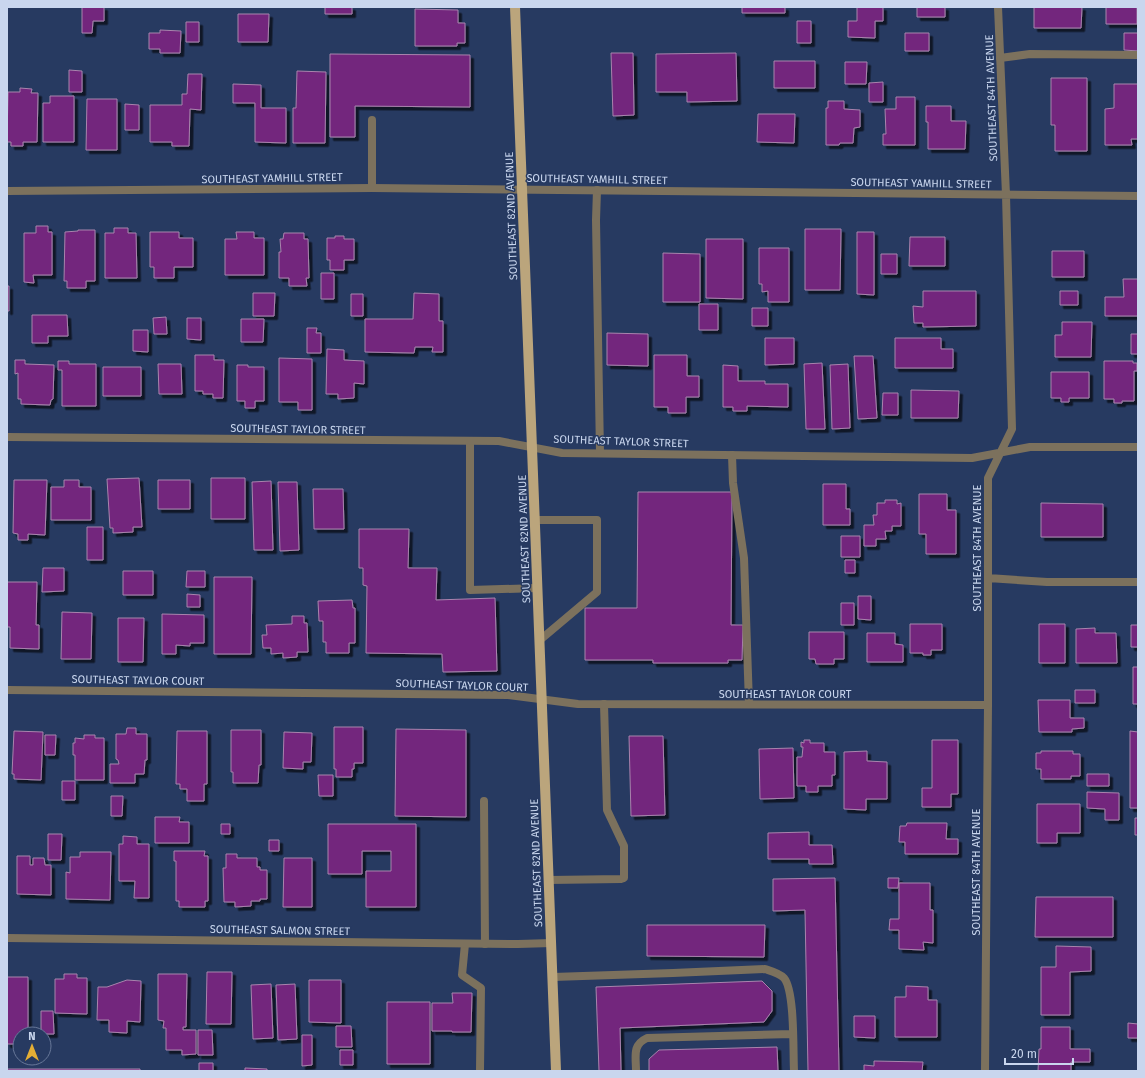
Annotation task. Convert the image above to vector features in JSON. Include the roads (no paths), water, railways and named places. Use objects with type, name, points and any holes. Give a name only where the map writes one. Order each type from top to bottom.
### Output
[{"type":"main road","name":"SOUTHEAST 82ND AVENUE","points":[[515,7],[526,306],[536,520],[556,1071]]},
{"type":"street","name":"SOUTHEAST 84TH AVENUE","points":[[985,1071],[988,478],[1012,429],[1006,194],[998,7]]},
{"type":"street","points":[[1000,58],[1030,54],[1138,55]]},
{"type":"street","points":[[372,120],[372,188]]},
{"type":"street","name":"SOUTHEAST YAMHILL STREET","points":[[7,192],[372,188],[1138,196]]},
{"type":"street","points":[[597,190],[596,220],[600,453]]},
{"type":"street","name":"SOUTHEAST TAYLOR STREET","points":[[7,437],[499,441],[562,453],[972,458],[1030,447],[1138,447]]},
{"type":"street","points":[[470,441],[470,590],[538,588]]},
{"type":"street","points":[[732,455],[733,483],[744,558],[749,704]]},
{"type":"street","points":[[536,520],[597,520],[597,592],[540,640]]},
{"type":"street","points":[[988,578],[1047,582],[1138,582]]},
{"type":"street","name":"SOUTHEAST TAYLOR COURT","points":[[7,690],[508,695],[578,704],[988,705]]},
{"type":"street","points":[[549,880],[621,880],[624,878],[624,846],[607,810],[604,704]]},
{"type":"street","points":[[484,801],[485,944]]},
{"type":"street","name":"SOUTHEAST SALMON STREET","points":[[7,938],[465,944],[552,943]]},
{"type":"street","points":[[465,944],[462,975],[481,988],[480,1071]]},
{"type":"street","points":[[553,977],[765,968],[784,978],[788,987],[791,1000],[794,1071]]},
{"type":"street","points":[[636,1071],[635,1049],[640,1041],[647,1038],[792,1034]]}]
